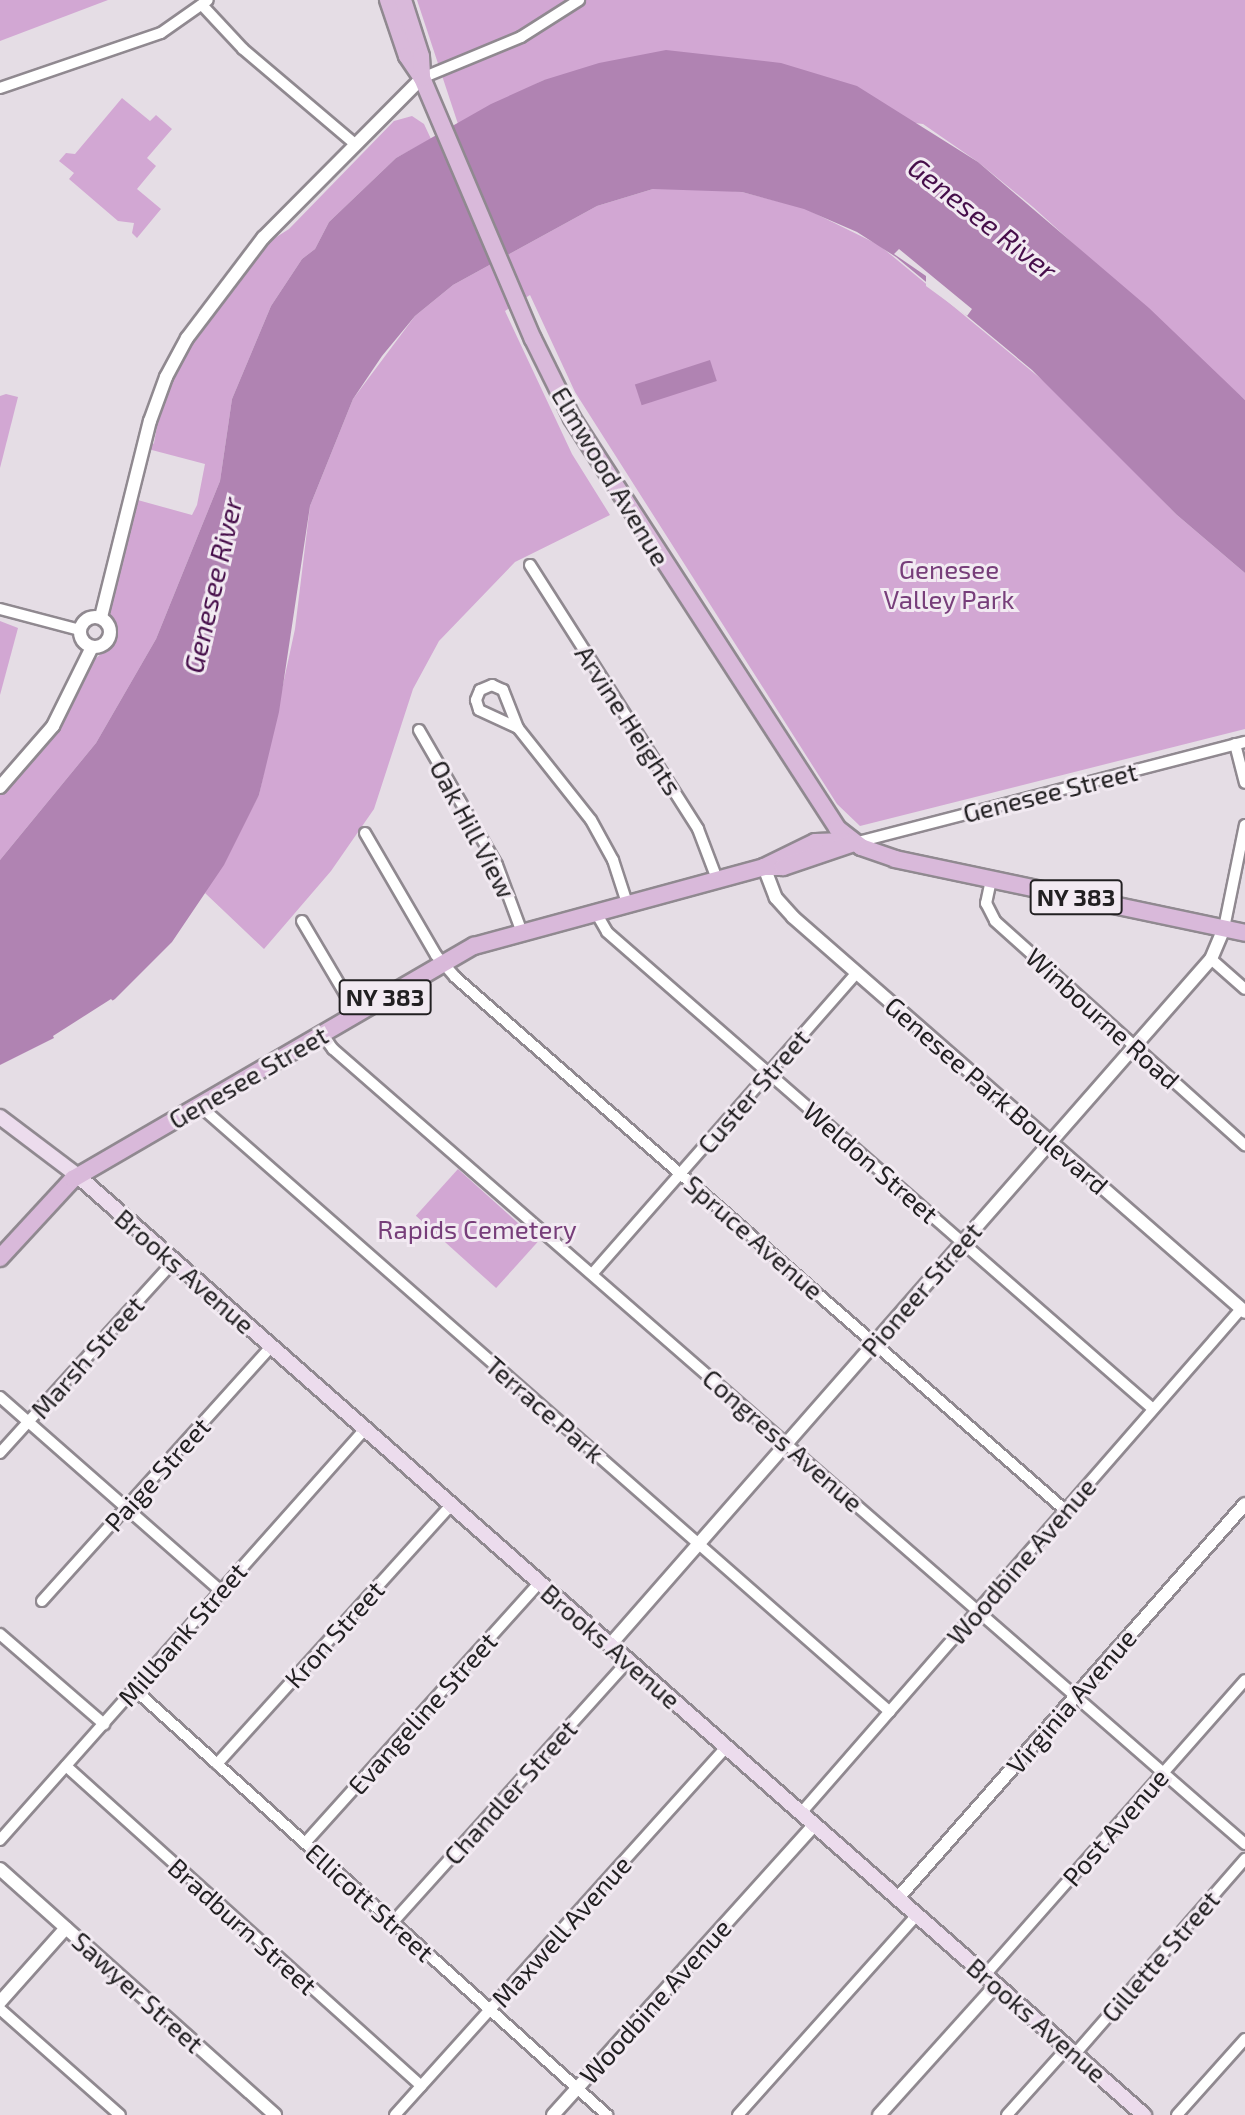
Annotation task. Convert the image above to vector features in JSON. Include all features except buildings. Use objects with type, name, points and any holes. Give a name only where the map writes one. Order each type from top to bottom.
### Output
[{"type":"main road","name":"Elmwood Avenue","points":[[388,0],[407,57],[422,78],[433,101],[546,368],[590,450],[811,794],[855,843]]},
{"type":"main road","name":"Elmwood Avenue","points":[[402,0],[421,56],[422,78]]},
{"type":"main road","name":"Genesee Street","points":[[0,1258],[78,1176],[489,940],[764,867],[783,867],[855,843]]},
{"type":"main road","name":"NY 383","points":[[855,843],[895,859],[1245,933]]},
{"type":"main road","points":[[0,1108],[33,1129],[69,1162],[78,1176]]},
{"type":"main road","points":[[0,1118],[78,1176]]},
{"type":"main road","name":"Brooks Avenue","points":[[78,1176],[1144,2115]]},
{"type":"street","points":[[101,617],[150,421],[179,352],[263,238],[422,78],[521,37],[579,0]]},
{"type":"street","points":[[0,88],[161,33],[205,2],[243,49],[356,145]]},
{"type":"street","name":"Arvine Heights","points":[[530,565],[698,829],[718,879]]},
{"type":"street","points":[[0,609],[80,630]]},
{"type":"street","points":[[92,647],[83,642],[80,630],[86,619],[101,617]]},
{"type":"street","points":[[0,787],[53,726],[92,647],[109,639],[110,629],[101,617]]},
{"type":"street","points":[[519,728],[481,712],[476,700],[480,690],[492,685],[503,690],[519,728],[598,830],[627,903]]},
{"type":"street","name":"Oak Hill View","points":[[419,730],[498,864],[521,930]]},
{"type":"street","points":[[1240,743],[1245,783]]},
{"type":"street","name":"Genesee Street","points":[[855,843],[1240,743]]},
{"type":"street","points":[[1224,929],[1245,825]]},
{"type":"street","name":"Spruce Avenue","points":[[365,833],[443,964],[1066,1511]]},
{"type":"street","name":"Genesee Park Boulevard","points":[[764,867],[782,905],[1243,1311]]},
{"type":"street","name":"Winbourne Road","points":[[990,880],[986,903],[991,917],[1245,1145]]},
{"type":"street","name":"Weldon Street","points":[[595,911],[607,932],[1153,1409]]},
{"type":"street","points":[[302,921],[357,1014]]},
{"type":"street","name":"Pioneer Street","points":[[610,1644],[1211,959],[1224,929]]},
{"type":"street","points":[[1211,959],[1245,989]]},
{"type":"street","name":"Custer Street","points":[[593,1273],[858,972]]},
{"type":"street","name":"Congress Avenue","points":[[322,1034],[333,1049],[1245,1844]]},
{"type":"street","name":"Terrace Park","points":[[200,1106],[890,1712]]},
{"type":"street","name":"Marsh Street","points":[[0,1453],[174,1261]]},
{"type":"street","name":"Woodbine Avenue","points":[[801,1813],[1153,1409],[1243,1311]]},
{"type":"street","name":"Paige Street","points":[[42,1601],[271,1347]]},
{"type":"street","points":[[0,1397],[220,1590]]},
{"type":"street","name":"Millbank Street","points":[[0,1840],[365,1429]]},
{"type":"street","name":"Virginia Avenue","points":[[898,1898],[1245,1504]]},
{"type":"street","name":"Kron Street","points":[[217,1764],[451,1505]]},
{"type":"street","name":"Evangeline Street","points":[[304,1843],[539,1583]]},
{"type":"street","points":[[0,1634],[104,1724]]},
{"type":"street","name":"Chandler Street","points":[[393,1922],[628,1661]]},
{"type":"street","name":"Post Avenue","points":[[879,2115],[1163,1773],[1245,1680]]},
{"type":"street","name":"Ellicott Street","points":[[134,1689],[607,2115]]},
{"type":"street","name":"Maxwell Avenue","points":[[395,2115],[726,1747]]},
{"type":"street","name":"Bradburn Street","points":[[66,1766],[421,2087]]},
{"type":"street","name":"Woodbine Avenue","points":[[553,2115],[814,1825]]},
{"type":"street","name":"Gillette Street","points":[[1007,2115],[1071,2051],[1245,1859]]},
{"type":"street","name":"Sawyer Street","points":[[0,1869],[275,2115]]},
{"type":"street","points":[[738,2115],[917,1915]]},
{"type":"street","points":[[0,2002],[66,1928]]},
{"type":"street","points":[[0,2009],[120,2115]]},
{"type":"street","points":[[1177,2115],[1245,2039]]},
{"type":"green space","points":[[0,0],[108,0],[0,41]]},
{"type":"green space","points":[[417,0],[1245,0],[1245,400],[1033,207],[978,162],[923,124],[544,80],[458,124]]},
{"type":"green space","points":[[122,98],[150,121],[156,115],[172,129],[147,158],[156,166],[137,189],[161,209],[137,238],[132,233],[134,223],[118,221],[69,179],[74,173],[59,161],[66,153],[75,154]]},
{"type":"green space","points":[[412,116],[424,124],[431,139],[396,158],[329,222],[315,249],[302,259],[271,306],[232,399],[220,481],[156,639],[96,743],[0,860],[0,794],[47,743],[94,660],[113,643],[109,600],[135,510],[134,499],[192,515],[197,505],[205,464],[148,449],[154,443],[161,403],[179,362],[264,245],[289,229],[394,121]]},
{"type":"green space","name":"Genesee Valley Park","points":[[703,188],[742,192],[804,208],[879,245],[1057,392],[1177,515],[1245,573],[1245,729],[860,826],[837,804],[575,392],[530,295],[505,311],[572,454],[610,515],[515,562],[439,641],[413,689],[374,809],[331,871],[264,949],[205,893],[259,795],[295,629],[310,506],[353,399],[415,316],[453,285],[597,206],[653,189]]},
{"type":"green space","points":[[6,394],[18,397],[0,468],[0,396]]},
{"type":"green space","points":[[0,621],[18,628],[0,695]]},
{"type":"green space","name":"Rapids Cemetery","points":[[458,1169],[538,1241],[496,1288],[416,1216]]},
{"type":"water","name":"Genesee River","points":[[666,50],[781,63],[857,86],[978,162],[1149,308],[1245,400],[1245,573],[1177,515],[1032,370],[896,257],[857,232],[804,209],[742,192],[653,189],[597,206],[453,285],[415,316],[382,356],[353,399],[310,506],[279,712],[259,795],[224,865],[172,942],[115,999],[66,1032],[0,1065],[0,860],[96,743],[156,639],[220,481],[232,399],[271,306],[302,259],[315,249],[329,222],[396,158],[491,104],[544,80],[599,63]]},
{"type":"water","points":[[710,360],[717,381],[642,405],[635,384]]},
{"type":"pier","points":[[899,249],[972,309],[967,316],[926,286],[926,276],[894,254]]},
{"type":"pier","points":[[111,999],[115,1003],[56,1042],[53,1036]]}]
